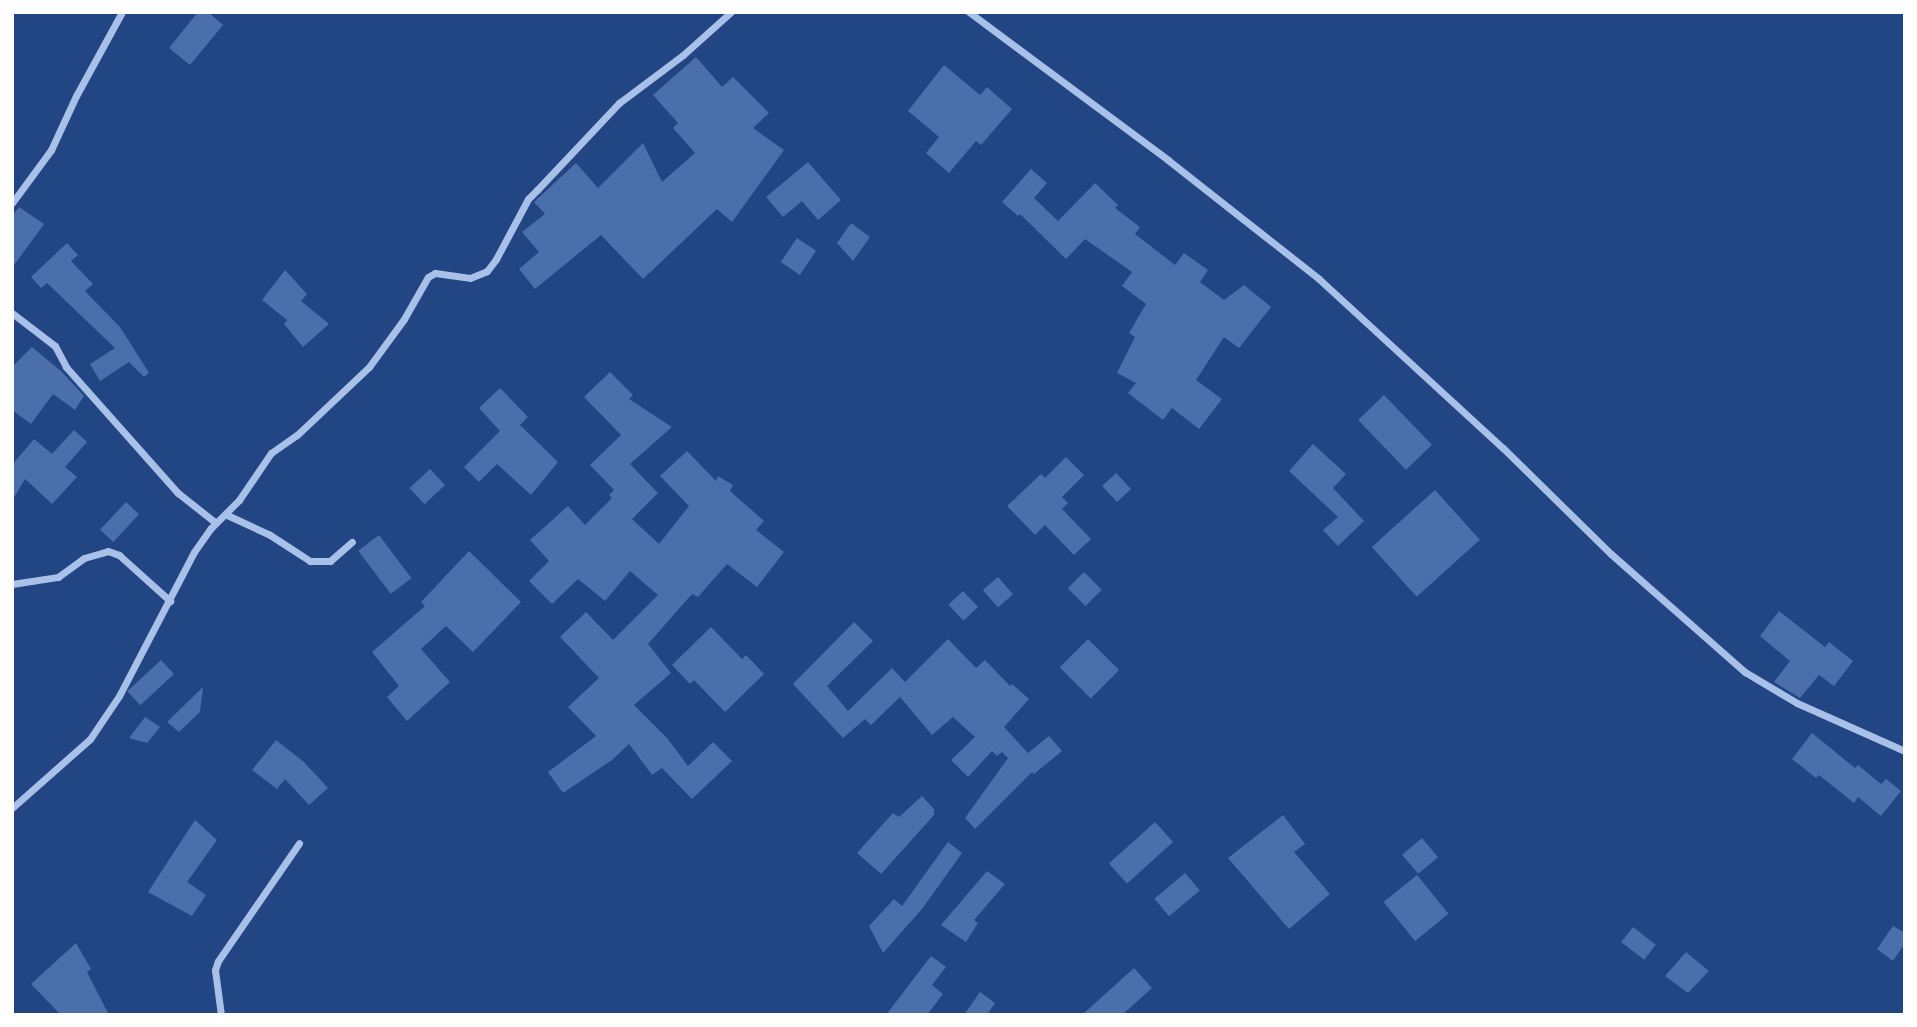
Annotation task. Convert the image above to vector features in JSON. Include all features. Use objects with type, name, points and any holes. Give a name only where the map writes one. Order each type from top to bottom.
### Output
[{"type":"street","points":[[12,203],[51,150],[76,96],[122,12]]},
{"type":"street","points":[[12,808],[90,739],[119,696],[194,552],[216,523],[227,515],[271,453],[297,435],[369,367],[404,319],[428,277],[435,273],[470,278],[487,271],[528,199],[619,103],[683,55],[731,12]]},
{"type":"street","points":[[969,12],[1168,160],[1319,279],[1503,449],[1621,563],[1745,672],[1797,703],[1905,751]]},
{"type":"street","points":[[12,313],[55,346],[66,367],[178,493],[216,523]]},
{"type":"street","points":[[227,515],[270,535],[310,561],[330,561],[352,542]]},
{"type":"street","points":[[12,584],[58,577],[84,558],[108,551],[119,555],[170,601]]},
{"type":"street","points":[[221,1015],[215,970],[218,961],[299,843]]},
{"type":"building","points":[[198,12],[208,12],[223,25],[190,65],[169,48]]},
{"type":"building","points":[[696,57],[722,87],[733,77],[769,113],[753,128],[784,150],[732,222],[717,209],[643,279],[601,235],[535,289],[519,269],[539,252],[522,232],[545,214],[534,202],[576,163],[598,188],[643,143],[662,182],[695,153],[673,128],[678,123],[653,95]]},
{"type":"building","points":[[944,65],[980,95],[987,87],[1012,109],[981,145],[976,141],[949,173],[926,153],[939,137],[908,111]]},
{"type":"building","points":[[808,162],[841,200],[818,220],[802,201],[783,217],[766,197]]},
{"type":"building","points":[[1031,169],[1047,183],[1034,198],[1058,221],[1095,183],[1118,205],[1115,208],[1140,227],[1135,234],[1175,265],[1184,253],[1208,270],[1200,282],[1224,300],[1244,285],[1271,307],[1239,348],[1224,337],[1196,380],[1222,399],[1199,429],[1172,408],[1163,420],[1128,393],[1136,383],[1117,373],[1135,337],[1129,333],[1146,304],[1122,286],[1132,272],[1085,239],[1066,259],[1020,214],[1018,216],[1002,202]]},
{"type":"building","points":[[19,207],[44,224],[12,268],[12,216]]},
{"type":"building","points":[[851,223],[870,237],[853,261],[837,243]]},
{"type":"building","points":[[797,238],[816,251],[800,275],[781,262]]},
{"type":"building","points":[[67,243],[78,255],[71,261],[93,284],[85,291],[120,327],[149,373],[144,377],[129,362],[100,381],[90,364],[115,348],[47,283],[41,288],[31,277]]},
{"type":"building","points":[[285,270],[307,294],[301,301],[329,324],[303,347],[284,324],[287,320],[262,300]]},
{"type":"building","points":[[32,347],[62,372],[84,396],[75,410],[53,394],[31,424],[12,410],[12,367]]},
{"type":"building","points":[[610,372],[633,395],[629,399],[672,427],[630,464],[658,493],[632,519],[659,544],[689,506],[660,476],[687,451],[716,481],[718,476],[733,485],[730,491],[764,521],[756,530],[784,552],[757,587],[727,564],[698,597],[692,594],[648,644],[671,673],[634,705],[668,739],[688,766],[713,742],[732,761],[692,799],[662,768],[652,775],[629,744],[612,760],[563,793],[548,772],[596,736],[568,707],[599,678],[560,637],[586,612],[613,640],[658,595],[630,571],[605,601],[578,579],[552,604],[529,581],[549,561],[530,540],[568,506],[585,525],[612,498],[609,495],[614,490],[590,465],[621,435],[584,397]]},
{"type":"building","points":[[500,388],[528,417],[520,425],[558,462],[531,495],[497,464],[479,482],[464,467],[500,431],[479,408]]},
{"type":"building","points":[[1384,395],[1432,445],[1406,470],[1358,420]]},
{"type":"building","points":[[74,430],[87,442],[65,467],[77,477],[52,504],[25,479],[12,501],[12,465],[34,439],[52,454]]},
{"type":"building","points":[[1313,444],[1346,474],[1333,488],[1364,521],[1338,546],[1323,530],[1338,517],[1289,471]]},
{"type":"building","points":[[1066,457],[1084,475],[1062,497],[1068,503],[1062,509],[1091,539],[1074,555],[1045,525],[1035,535],[1007,506],[1041,474],[1045,478]]},
{"type":"building","points":[[430,469],[445,485],[425,504],[410,488]]},
{"type":"building","points":[[1116,473],[1131,489],[1117,502],[1102,486]]},
{"type":"building","points":[[1435,490],[1480,540],[1417,597],[1372,547]]},
{"type":"building","points":[[126,502],[139,514],[113,542],[100,530]]},
{"type":"building","points":[[379,535],[411,578],[391,594],[358,551]]},
{"type":"building","points":[[469,551],[521,602],[473,652],[446,626],[421,649],[450,682],[407,721],[387,697],[399,686],[372,652],[425,606],[421,602]]},
{"type":"building","points":[[1084,572],[1102,590],[1085,606],[1068,588]]},
{"type":"building","points":[[998,577],[1013,594],[998,607],[983,590]]},
{"type":"building","points":[[963,591],[978,607],[963,621],[948,605]]},
{"type":"building","points":[[1779,611],[1825,647],[1829,642],[1853,661],[1834,686],[1819,675],[1800,698],[1774,682],[1790,661],[1760,636]]},
{"type":"building","points":[[854,622],[873,641],[827,686],[848,711],[892,668],[905,682],[948,639],[976,668],[985,660],[1010,686],[1012,684],[1029,699],[1004,727],[1028,753],[1049,736],[1062,751],[1034,774],[1032,772],[975,829],[965,818],[1008,758],[1002,752],[997,756],[992,751],[968,777],[951,760],[975,737],[953,717],[932,735],[900,697],[871,725],[865,719],[843,738],[793,684]]},
{"type":"building","points":[[711,627],[742,659],[746,655],[764,674],[725,712],[694,680],[690,684],[672,665]]},
{"type":"building","points":[[1088,639],[1119,670],[1091,698],[1060,667]]},
{"type":"building","points":[[161,660],[174,674],[140,705],[127,691]]},
{"type":"building","points":[[203,687],[200,712],[179,732],[167,722]]},
{"type":"building","points":[[145,717],[160,727],[147,743],[129,738]]},
{"type":"building","points":[[1812,733],[1855,768],[1858,765],[1881,784],[1886,779],[1901,791],[1881,816],[1858,797],[1854,803],[1819,775],[1816,778],[1792,759]]},
{"type":"building","points":[[276,740],[304,762],[328,788],[309,805],[285,779],[277,789],[252,770]]},
{"type":"building","points":[[922,796],[934,809],[934,815],[881,874],[857,853],[893,813],[899,817]]},
{"type":"building","points":[[1283,815],[1305,844],[1294,852],[1330,894],[1289,929],[1228,858]]},
{"type":"building","points":[[195,820],[217,840],[187,882],[206,895],[192,916],[148,892]]},
{"type":"building","points":[[1155,822],[1173,842],[1127,884],[1109,863]]},
{"type":"building","points":[[1422,838],[1438,857],[1418,874],[1402,855]]},
{"type":"building","points":[[948,842],[962,853],[922,909],[883,953],[869,926],[894,899],[902,906]]},
{"type":"building","points":[[987,871],[1005,884],[974,920],[978,923],[966,942],[941,925]]},
{"type":"building","points":[[1185,873],[1200,891],[1169,916],[1154,899]]},
{"type":"building","points":[[1417,875],[1448,914],[1415,941],[1384,902]]},
{"type":"building","points":[[1893,926],[1905,933],[1905,943],[1893,961],[1877,949]]},
{"type":"building","points":[[1633,927],[1656,945],[1644,960],[1621,942]]},
{"type":"building","points":[[76,943],[91,969],[87,972],[109,1015],[61,1015],[31,984]]},
{"type":"building","points":[[1686,952],[1709,971],[1688,993],[1665,976]]},
{"type":"building","points":[[931,956],[946,967],[932,985],[943,994],[927,1015],[886,1015]]},
{"type":"building","points":[[1134,968],[1152,988],[1122,1015],[1082,1015]]},
{"type":"building","points":[[980,992],[995,1003],[987,1015],[964,1015]]}]
